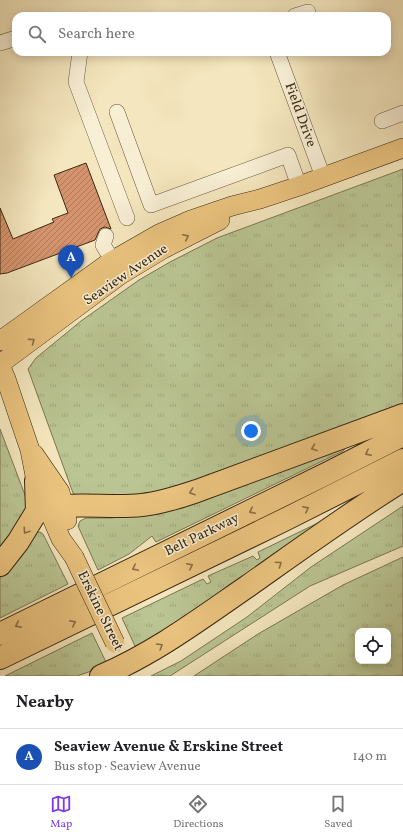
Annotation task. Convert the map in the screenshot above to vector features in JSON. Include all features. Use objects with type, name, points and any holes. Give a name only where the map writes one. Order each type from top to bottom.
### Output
[{"type":"highway","points":[[64,506],[142,505],[168,500],[403,415]]},
{"type":"highway","name":"Belt Parkway","points":[[0,634],[403,435]]},
{"type":"highway","name":"Belt Parkway","points":[[0,658],[403,460]]},
{"type":"highway","points":[[101,676],[126,665],[161,646],[355,510],[403,480]]},
{"type":"highway","points":[[0,565],[18,542],[37,511],[36,481]]},
{"type":"main road","name":"Seaview Avenue","points":[[0,341],[105,245],[145,242],[190,220],[299,186],[403,148]]},
{"type":"main road","name":"Seaview Avenue","points":[[0,364],[120,275],[141,262],[260,199]]},
{"type":"main road","name":"Erskine Street","points":[[0,364],[30,450],[36,481],[61,539],[74,557],[126,665]]},
{"type":"main road","name":"Erskine Street","points":[[30,450],[60,492],[74,557]]},
{"type":"lane","points":[[0,43],[12,39]]},
{"type":"lane","points":[[79,56],[76,82],[127,218]]},
{"type":"lane","name":"Field Drive","points":[[278,56],[323,177]]},
{"type":"lane","points":[[118,112],[151,205],[288,155],[299,186]]},
{"type":"lane","points":[[382,121],[403,113]]},
{"type":"green space","points":[[403,169],[403,409],[180,490],[134,498],[123,495],[111,498],[78,496],[73,493],[28,369],[36,358],[81,321],[139,280],[170,262],[217,238]]},
{"type":"green space","points":[[0,429],[28,503],[30,513],[0,556]]},
{"type":"green space","points":[[347,447],[343,451],[156,542],[152,536],[129,554],[98,570],[78,526],[80,521],[86,518],[110,518],[159,514]]},
{"type":"green space","points":[[357,504],[139,647],[135,646],[122,618],[203,579],[207,584],[211,582],[208,576],[253,556],[257,560],[260,558],[258,552]]},
{"type":"green space","points":[[403,506],[403,546],[310,586],[170,676],[151,676],[181,661],[247,617],[311,567]]},
{"type":"green space","points":[[40,532],[43,534],[68,584],[0,618],[0,578],[35,533]]},
{"type":"green space","points":[[403,557],[403,676],[194,676],[258,634],[343,585]]},
{"type":"green space","points":[[92,633],[106,662],[103,667],[77,676],[5,676]]},
{"type":"building","points":[[86,163],[111,229],[105,227],[100,229],[95,240],[7,273],[0,274],[0,208],[13,239],[54,222],[52,219],[68,213],[54,175]]},
{"type":"place","name":"Seaview Avenue & Erskine Street","points":[[71,278]]}]
